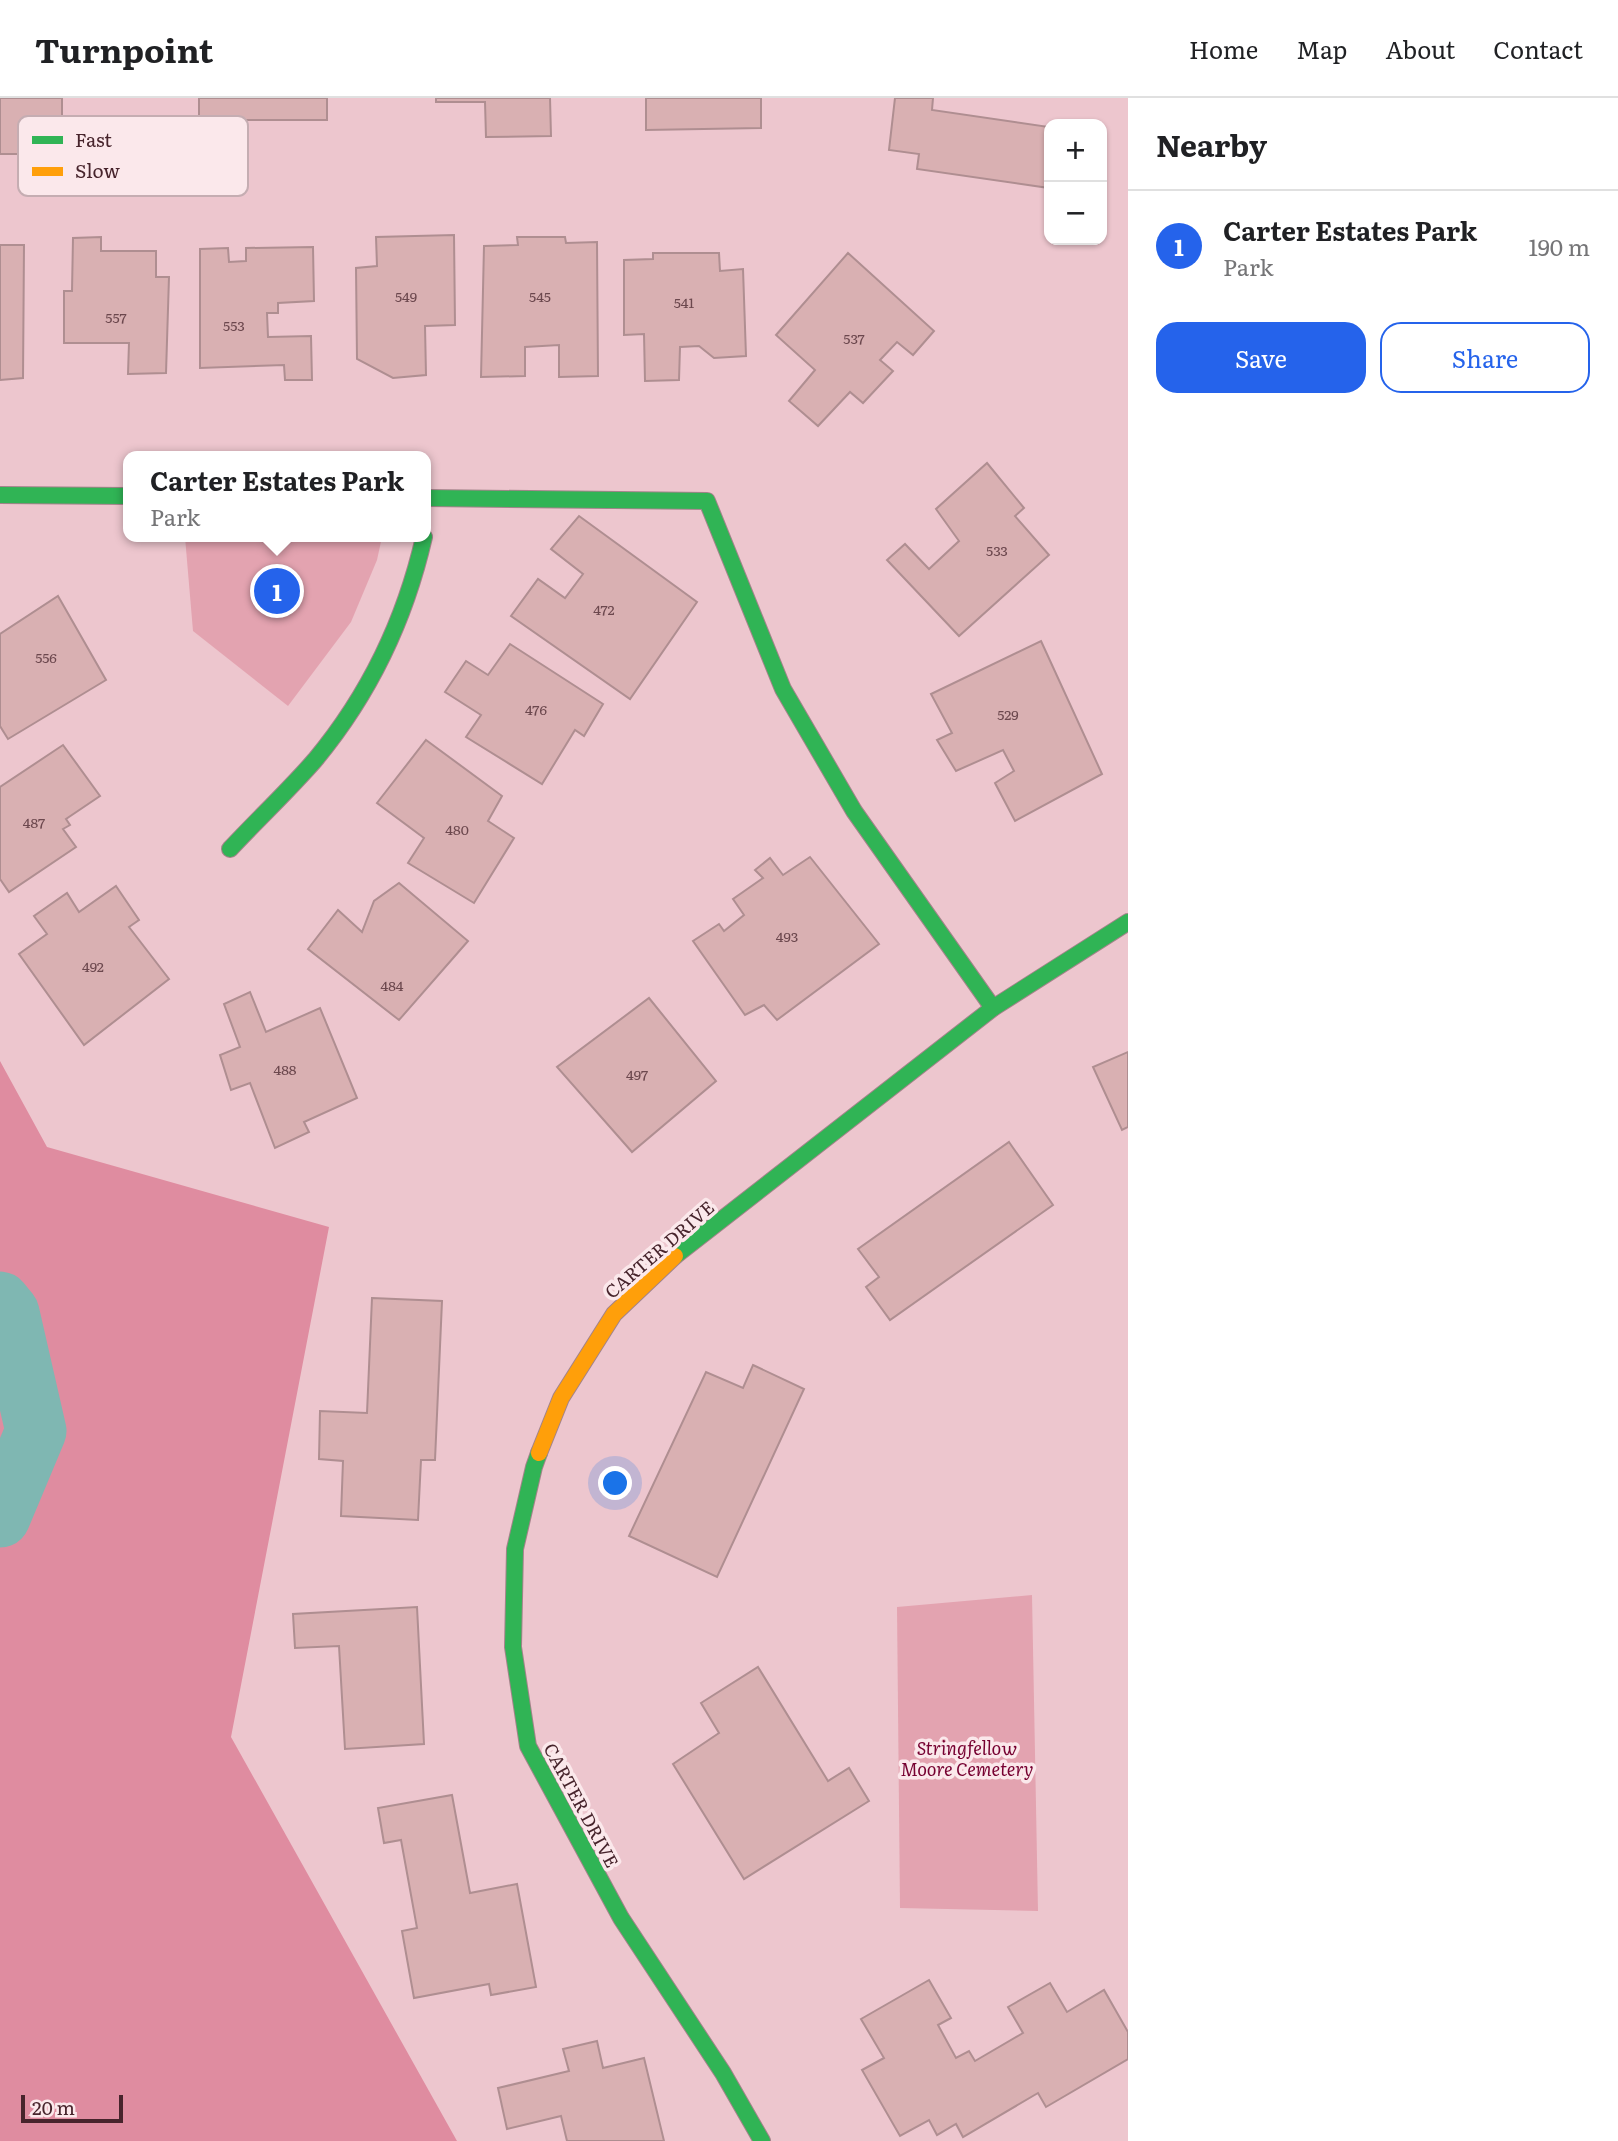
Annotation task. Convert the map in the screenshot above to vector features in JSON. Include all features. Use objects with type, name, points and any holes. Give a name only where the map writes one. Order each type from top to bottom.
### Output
[{"type":"street","points":[[0,495],[123,496]]},
{"type":"street","points":[[431,498],[707,501],[783,690],[854,811],[993,1008]]},
{"type":"street","points":[[230,849],[324,748],[374,676],[400,620],[418,568],[423,542]]},
{"type":"street","name":"CARTER DRIVE","points":[[762,2141],[723,2073],[621,1918],[528,1746],[513,1647],[515,1549],[534,1467],[561,1398],[614,1314],[679,1252],[993,1008],[1128,922]]},
{"type":"green space","points":[[185,542],[381,542],[377,560],[351,622],[288,706],[193,631]]},
{"type":"green space","name":"Stringfellow Moore Cemetery","points":[[1032,1595],[1038,1911],[900,1908],[897,1607]]},
{"type":"shaded area","points":[[0,1061],[47,1147],[329,1227],[231,1737],[457,2141],[0,2141]]},
{"type":"building","points":[[0,98],[62,98],[62,116],[18,116],[18,154],[0,154]]},
{"type":"building","points":[[199,98],[327,98],[327,120],[248,120],[248,116],[199,116]]},
{"type":"building","points":[[436,98],[550,98],[551,136],[486,137],[485,102],[436,102]]},
{"type":"building","points":[[646,98],[761,98],[761,128],[646,130]]},
{"type":"building","points":[[895,98],[933,98],[932,110],[1044,126],[1044,187],[917,169],[919,154],[889,150]]},
{"type":"building","points":[[454,235],[455,325],[425,326],[426,375],[393,378],[357,359],[356,268],[377,266],[376,237]]},
{"type":"building","points":[[101,237],[101,251],[156,251],[156,277],[169,277],[166,373],[128,374],[129,343],[64,343],[64,291],[72,291],[73,238]]},
{"type":"building","points":[[517,237],[565,237],[566,243],[597,242],[598,376],[559,377],[559,345],[525,347],[525,376],[481,377],[484,246],[518,245]]},
{"type":"building","points":[[0,245],[24,245],[23,378],[0,380]]},
{"type":"building","points":[[313,247],[314,301],[278,303],[278,313],[267,313],[268,337],[311,336],[312,380],[285,380],[284,365],[200,368],[200,249],[228,248],[229,262],[246,261],[246,248]]},
{"type":"building","points":[[653,253],[719,253],[720,271],[743,269],[746,356],[714,358],[699,346],[680,347],[679,380],[645,381],[644,334],[624,335],[624,260],[653,259]]},
{"type":"building","points":[[848,253],[934,331],[913,355],[897,342],[880,360],[893,371],[863,403],[850,392],[818,426],[789,401],[815,370],[776,335]]},
{"type":"building","points":[[987,463],[1024,508],[1015,516],[1049,555],[959,636],[887,560],[905,544],[929,569],[959,541],[936,509]]},
{"type":"building","points":[[579,516],[697,602],[630,699],[511,616],[538,579],[565,598],[583,574],[551,549]]},
{"type":"building","points":[[58,596],[106,680],[8,739],[0,726],[0,634]]},
{"type":"building","points":[[1041,641],[1102,774],[1015,821],[995,783],[1014,771],[1003,750],[956,771],[937,740],[952,733],[931,694]]},
{"type":"building","points":[[510,644],[603,704],[584,736],[575,730],[542,784],[466,737],[481,715],[445,692],[466,661],[488,675]]},
{"type":"building","points":[[426,740],[502,796],[488,821],[514,838],[474,903],[408,863],[424,838],[377,803]]},
{"type":"building","points":[[63,745],[100,796],[66,819],[70,825],[63,829],[76,847],[9,892],[0,879],[0,787]]},
{"type":"building","points":[[810,857],[879,944],[777,1020],[764,1005],[745,1015],[693,941],[719,924],[724,931],[744,915],[733,899],[763,878],[755,870],[770,858],[783,875]]},
{"type":"building","points":[[399,883],[468,941],[399,1020],[308,949],[338,910],[362,932],[374,901]]},
{"type":"building","points":[[116,886],[139,920],[129,927],[169,979],[84,1045],[19,954],[47,934],[34,916],[67,893],[79,912]]},
{"type":"building","points":[[250,992],[266,1032],[320,1008],[357,1098],[304,1122],[309,1132],[275,1148],[250,1083],[231,1090],[220,1055],[240,1047],[224,1004]]},
{"type":"building","points":[[649,998],[716,1081],[632,1152],[557,1067]]},
{"type":"building","points":[[1128,1052],[1128,1127],[1122,1130],[1093,1067]]},
{"type":"building","points":[[1009,1142],[1053,1205],[890,1320],[866,1287],[879,1277],[858,1249]]},
{"type":"building","points":[[372,1298],[442,1301],[435,1460],[421,1460],[418,1520],[341,1516],[343,1461],[319,1459],[320,1411],[367,1413]]},
{"type":"building","points":[[753,1365],[804,1389],[717,1577],[629,1536],[706,1372],[743,1388]]},
{"type":"building","points":[[417,1607],[424,1744],[345,1749],[339,1646],[295,1648],[293,1614]]},
{"type":"building","points":[[758,1667],[828,1781],[849,1768],[869,1801],[744,1879],[673,1764],[719,1733],[701,1703]]},
{"type":"building","points":[[452,1795],[470,1893],[517,1884],[536,1987],[491,1995],[489,1984],[414,1998],[402,1931],[417,1928],[401,1840],[384,1843],[378,1808]]},
{"type":"building","points":[[929,1980],[951,2018],[938,2025],[956,2058],[969,2051],[975,2061],[1023,2033],[1008,2007],[1050,1983],[1067,2012],[1104,1990],[1128,2032],[1128,2059],[1046,2107],[1038,2093],[963,2137],[956,2124],[937,2135],[929,2120],[900,2136],[862,2070],[884,2058],[861,2019]]},
{"type":"building","points":[[597,2041],[603,2068],[644,2058],[664,2141],[567,2141],[561,2116],[507,2129],[498,2088],[569,2071],[563,2049]]},
{"type":"waterway","points":[[0,1302],[9,1313],[36,1431],[0,1517]]},
{"type":"traffic: fast","points":[[0,495],[123,496]]},
{"type":"traffic: fast","points":[[431,498],[707,501],[783,689],[854,811],[993,1008]]},
{"type":"traffic: fast","points":[[230,849],[315,760],[352,709],[383,655],[395,627],[407,598],[423,542]]},
{"type":"traffic: fast","points":[[675,1256],[993,1008],[1128,922]]},
{"type":"traffic: fast","points":[[539,1453],[515,1549],[513,1647],[528,1746],[621,1918],[723,2073],[762,2141]]},
{"type":"traffic: slow","points":[[539,1453],[561,1398],[614,1314],[675,1256]]},
{"type":"place","name":"Carter Estates Park","points":[[277,591]]}]
